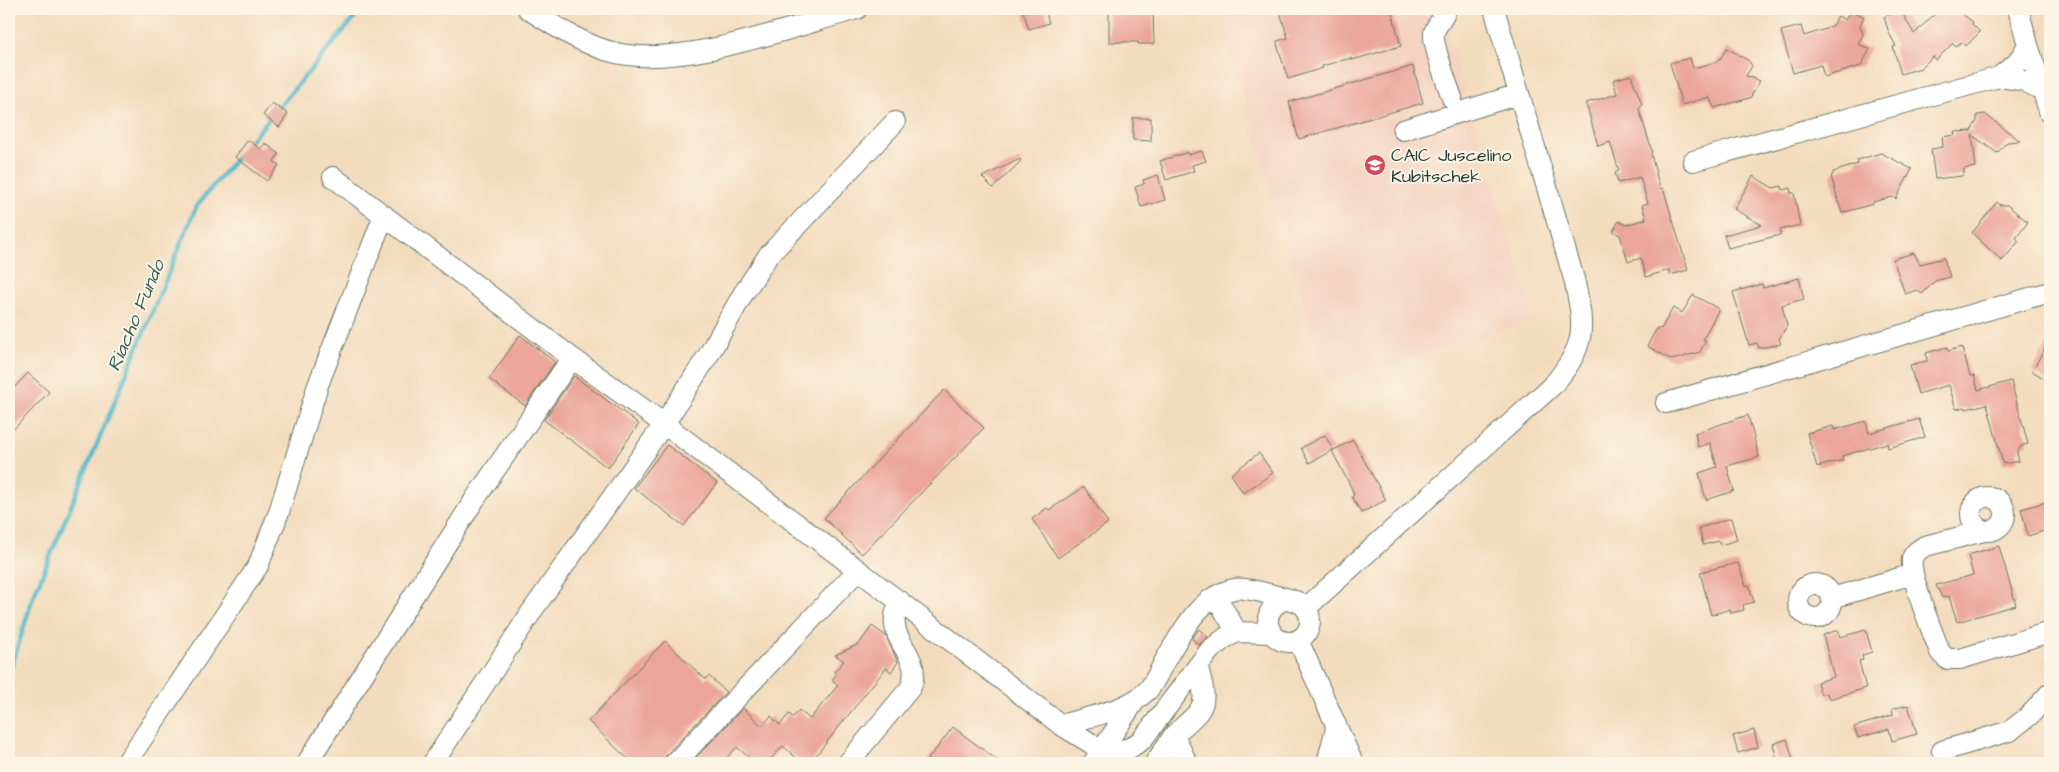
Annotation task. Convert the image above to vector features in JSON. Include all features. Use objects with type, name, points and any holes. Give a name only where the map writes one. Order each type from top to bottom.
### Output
[{"type":"street","points":[[528,9],[557,28],[616,54],[650,56],[691,53],[748,40],[857,9]]},
{"type":"street","points":[[1446,9],[1437,25],[1434,36],[1452,98]]},
{"type":"street","points":[[1298,604],[1553,385],[1568,368],[1581,340],[1582,313],[1580,305],[1494,9]]},
{"type":"street","points":[[2018,9],[2050,114]]},
{"type":"street","points":[[1693,161],[1999,77],[2017,63],[2028,45]]},
{"type":"street","points":[[1999,77],[2024,81],[2042,90]]},
{"type":"street","points":[[1402,130],[1519,94]]},
{"type":"street","points":[[433,763],[532,611],[664,424],[768,256],[895,122]]},
{"type":"street","points":[[333,178],[900,601],[1061,725],[1098,759]]},
{"type":"street","points":[[126,763],[258,566],[278,512],[301,436],[330,352],[384,215]]},
{"type":"street","points":[[1666,403],[2050,292]]},
{"type":"street","points":[[307,763],[475,499],[572,358]]},
{"type":"street","points":[[1984,531],[1925,546],[1916,551],[1912,558],[1913,574],[1940,652],[1947,659],[1960,659],[2050,632]]},
{"type":"street","points":[[675,763],[858,570]]},
{"type":"street","points":[[1832,598],[1913,574]]},
{"type":"street","points":[[1061,725],[1121,708],[1149,689],[1185,626],[1199,608],[1216,598],[1235,589],[1298,604],[1310,617],[1310,626],[1298,640],[1289,642],[1279,640],[1272,633],[1268,624],[1268,615],[1273,606],[1281,601],[1298,604]]},
{"type":"street","points":[[1216,598],[1238,632]]},
{"type":"street","points":[[848,763],[910,688],[914,679],[913,664],[898,637],[895,625],[894,616],[900,601]]},
{"type":"street","points":[[1098,759],[1130,748],[1142,740],[1210,650],[1225,638],[1238,632],[1272,633]]},
{"type":"street","points":[[1298,640],[1353,763]]},
{"type":"street","points":[[1155,763],[1174,735],[1198,712],[1204,702],[1204,688],[1198,668]]},
{"type":"street","points":[[1942,751],[2010,731],[2030,715],[2050,693]]},
{"type":"street","points":[[1098,759],[1135,700]]},
{"type":"street","points":[[1327,763],[1336,728]]},
{"type":"street","points":[[1174,735],[1186,763]]},
{"type":"shaded area","name":"CAIC Juscelino Kubitschek","points":[[1218,9],[1440,9],[1535,321],[1326,382]]},
{"type":"building","points":[[1045,9],[1049,23],[1029,29],[1023,11]]},
{"type":"building","points":[[1109,9],[1129,9],[1129,12],[1153,11],[1154,44],[1109,42]]},
{"type":"building","points":[[1279,9],[1391,9],[1401,46],[1352,60],[1351,58],[1322,66],[1323,68],[1288,79],[1277,44],[1277,41],[1288,38]]},
{"type":"building","points":[[1900,9],[1914,34],[1940,9],[1966,9],[1962,14],[1973,22],[1972,24],[1980,32],[1966,46],[1961,42],[1956,46],[1953,43],[1936,60],[1933,56],[1921,68],[1901,74],[1893,47],[1896,46],[1884,17]]},
{"type":"building","points":[[1851,10],[1864,17],[1860,25],[1863,34],[1858,44],[1870,49],[1861,66],[1824,77],[1821,65],[1793,73],[1781,31],[1801,26],[1804,36],[1826,29],[1829,26],[1831,27],[1838,16],[1845,20]]},
{"type":"building","points":[[1727,48],[1749,61],[1752,66],[1746,76],[1760,81],[1750,98],[1714,108],[1709,97],[1682,105],[1670,63],[1690,58],[1693,68],[1717,62]]},
{"type":"building","points":[[1413,66],[1423,103],[1299,139],[1289,102]]},
{"type":"building","points":[[1631,75],[1642,104],[1639,109],[1652,151],[1651,154],[1660,189],[1663,188],[1688,270],[1670,275],[1669,270],[1646,277],[1641,258],[1628,262],[1620,235],[1613,231],[1619,221],[1626,225],[1646,219],[1642,205],[1648,203],[1640,177],[1618,183],[1615,173],[1619,171],[1610,142],[1598,146],[1586,103],[1617,94],[1613,80]]},
{"type":"building","points":[[272,103],[288,114],[279,127],[263,115]]},
{"type":"building","points":[[1985,114],[2020,141],[2007,142],[1997,153],[1972,135],[1976,167],[1964,169],[1962,176],[1935,179],[1931,149],[1943,147],[1942,137],[1955,135],[1954,132],[1971,131],[1977,121],[1977,115]]},
{"type":"building","points":[[1133,118],[1151,118],[1151,141],[1133,140]]},
{"type":"building","points":[[248,140],[261,149],[265,143],[279,154],[274,161],[279,165],[267,181],[235,157]]},
{"type":"building","points":[[1202,151],[1206,161],[1192,165],[1194,171],[1166,180],[1160,161],[1188,152],[1188,155]]},
{"type":"building","points":[[1881,153],[1912,169],[1896,199],[1892,197],[1842,213],[1831,176],[1833,172],[1858,164],[1857,160]]},
{"type":"building","points":[[1020,159],[1021,161],[993,188],[982,177]]},
{"type":"building","points":[[1158,175],[1165,200],[1141,207],[1135,187],[1144,184],[1143,180]]},
{"type":"building","points":[[1753,176],[1773,188],[1782,186],[1783,190],[1790,188],[1791,193],[1794,193],[1800,225],[1780,230],[1780,235],[1728,248],[1724,235],[1762,225],[1734,209]]},
{"type":"building","points":[[1997,202],[2000,205],[2007,205],[2028,222],[2016,238],[2019,241],[2002,261],[1972,233]]},
{"type":"building","points":[[1914,253],[1920,264],[1944,258],[1950,277],[1935,281],[1922,294],[1917,290],[1905,294],[1893,259]]},
{"type":"building","points":[[1799,278],[1804,299],[1782,305],[1787,326],[1779,339],[1781,344],[1759,348],[1757,343],[1749,345],[1733,292],[1762,284],[1763,288]]},
{"type":"building","points":[[1693,295],[1719,309],[1703,339],[1706,340],[1700,352],[1672,360],[1647,346],[1657,328],[1661,329],[1673,308],[1682,313]]},
{"type":"building","points":[[520,335],[555,362],[525,406],[489,379]]},
{"type":"building","points":[[2050,339],[2050,382],[2032,371]]},
{"type":"building","points":[[1947,347],[1948,351],[1962,347],[1970,376],[1974,375],[1978,390],[2011,381],[2028,444],[2021,446],[2017,453],[2019,461],[2003,464],[1987,404],[1966,409],[1965,407],[1956,409],[1949,385],[1918,394],[1910,365],[1927,361],[1926,353]]},
{"type":"building","points":[[28,373],[49,392],[9,434],[9,393]]},
{"type":"building","points":[[574,376],[639,424],[608,468],[544,420]]},
{"type":"building","points":[[944,390],[984,428],[862,554],[824,518]]},
{"type":"building","points":[[1748,415],[1759,457],[1727,466],[1734,491],[1706,500],[1699,473],[1717,467],[1710,443],[1698,447],[1695,433]]},
{"type":"building","points":[[1919,419],[1925,437],[1888,448],[1887,443],[1842,456],[1843,460],[1817,467],[1807,433],[1833,426],[1834,430],[1866,421],[1869,433]]},
{"type":"building","points":[[1325,435],[1333,450],[1309,463],[1301,448]]},
{"type":"building","points":[[1353,440],[1386,500],[1361,513],[1352,497],[1354,495],[1351,487],[1332,451]]},
{"type":"building","points":[[667,445],[717,483],[684,526],[634,488]]},
{"type":"building","points":[[1259,453],[1273,473],[1243,493],[1231,474]]},
{"type":"building","points":[[1084,487],[1108,523],[1058,558],[1032,519],[1047,508],[1049,510]]},
{"type":"building","points":[[2050,501],[2050,529],[2028,536],[2021,509]]},
{"type":"building","points":[[1731,518],[1737,540],[1720,545],[1719,541],[1703,545],[1699,528]]},
{"type":"building","points":[[1999,546],[2016,605],[1957,622],[1949,596],[1942,598],[1936,585],[1973,575],[1968,555]]},
{"type":"building","points":[[1738,563],[1746,586],[1749,585],[1754,602],[1743,605],[1744,610],[1731,613],[1730,609],[1711,615],[1700,572]]},
{"type":"building","points":[[872,626],[886,636],[898,662],[891,672],[886,668],[810,763],[802,763],[783,746],[767,763],[755,763],[737,747],[722,763],[691,763],[743,708],[762,726],[771,716],[780,725],[789,714],[793,717],[799,710],[810,719],[838,685],[832,680],[836,674],[834,672],[844,661],[835,655],[859,644]]},
{"type":"building","points":[[1199,629],[1208,637],[1199,645],[1192,639]]},
{"type":"building","points":[[1838,630],[1840,637],[1866,630],[1872,652],[1862,655],[1863,660],[1859,661],[1866,688],[1829,699],[1827,693],[1821,695],[1817,682],[1834,677],[1823,635]]},
{"type":"building","points":[[665,641],[705,679],[709,676],[726,692],[666,755],[663,763],[632,763],[588,721]]},
{"type":"building","points":[[1908,705],[1917,734],[1892,741],[1889,729],[1858,738],[1854,727],[1893,715],[1892,709]]},
{"type":"building","points":[[953,727],[1001,763],[925,763]]},
{"type":"building","points":[[1754,730],[1758,747],[1738,753],[1733,736]]},
{"type":"building","points":[[1787,739],[1794,763],[1778,763],[1773,744]]},
{"type":"waterway","name":"Riacho Fundo","points":[[246,146],[362,9]]},
{"type":"waterway","name":"Riacho Fundo","points":[[9,675],[33,597],[197,205],[240,154]]},
{"type":"place","name":"CAIC Juscelino Kubitschek","points":[[1375,165]]}]
